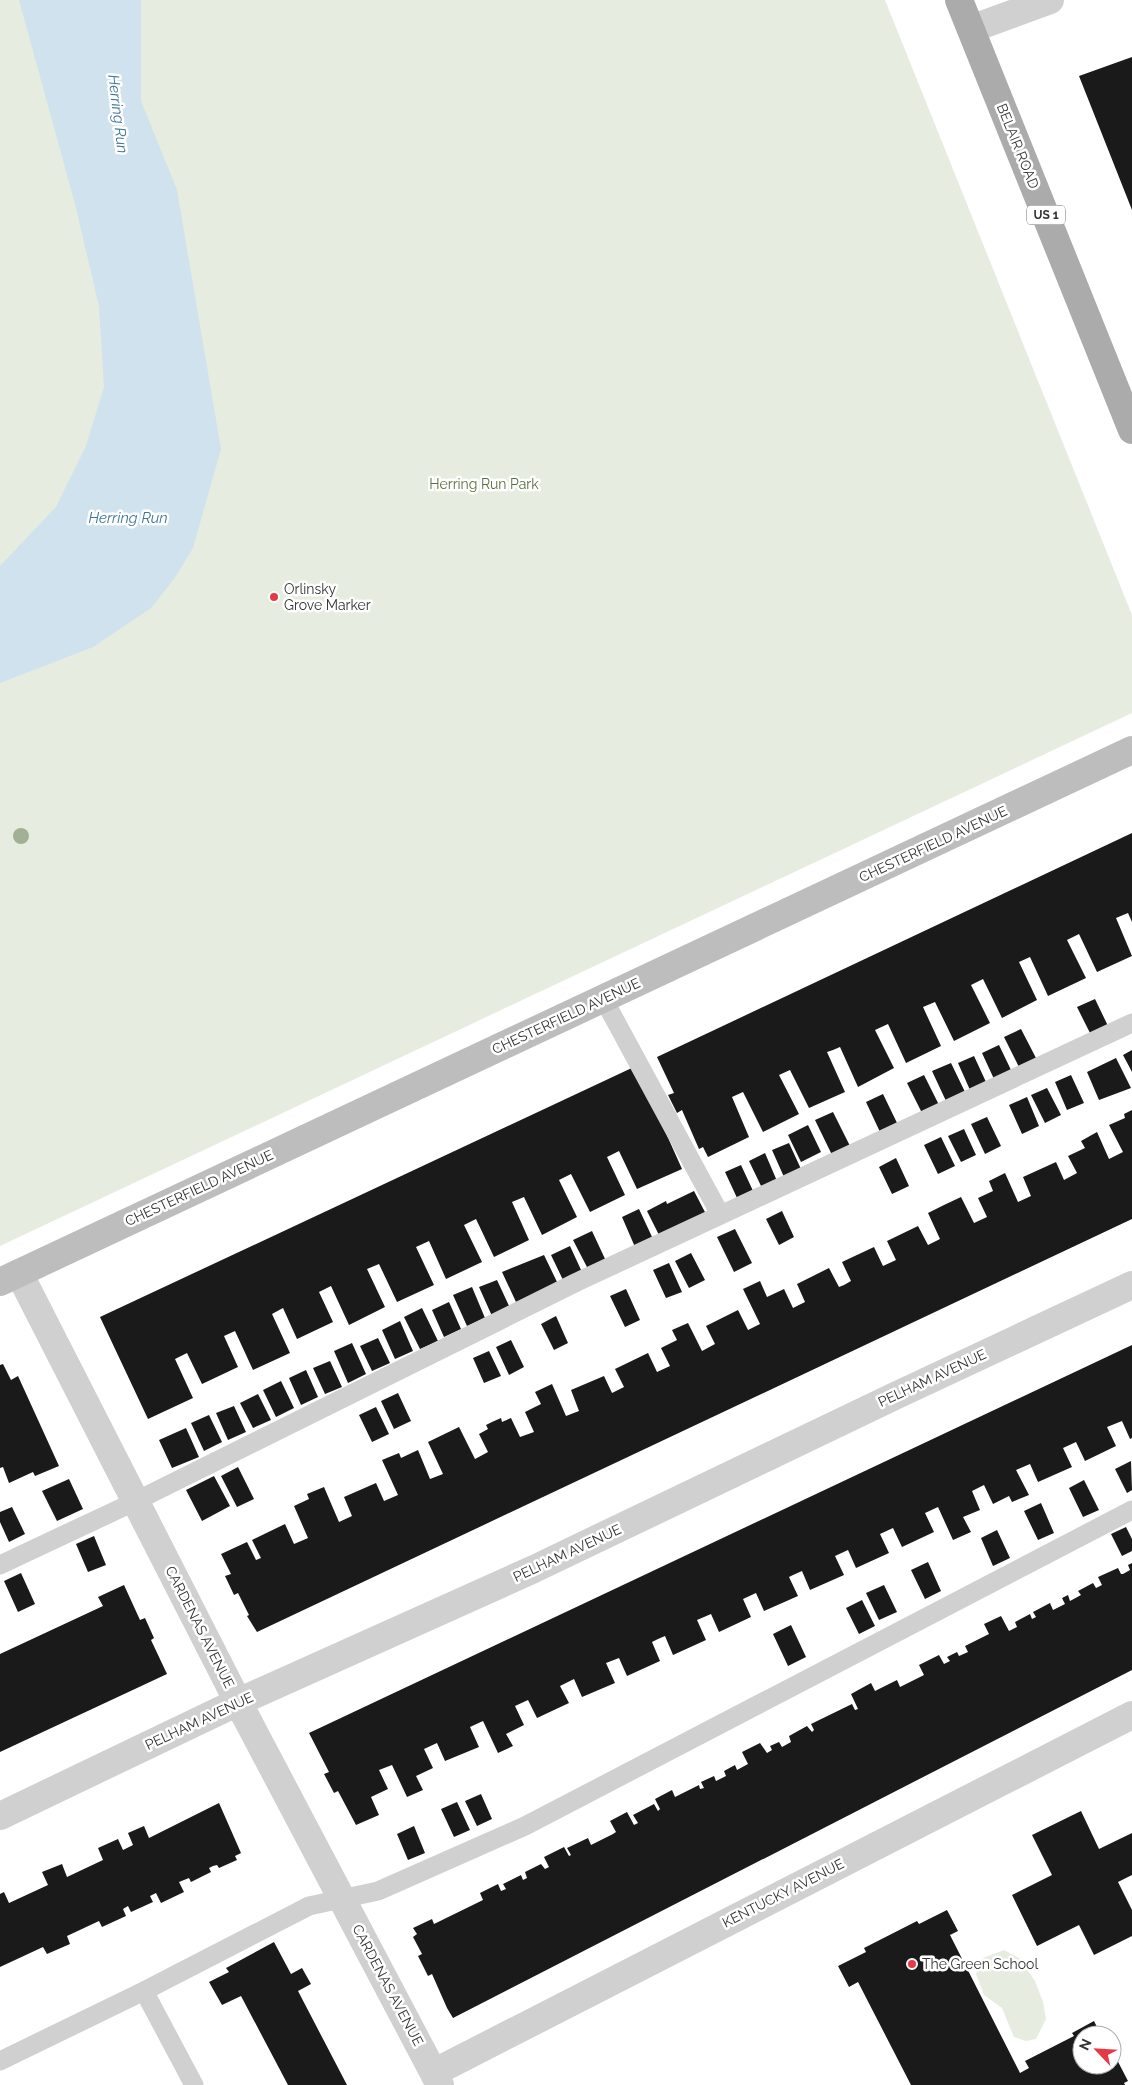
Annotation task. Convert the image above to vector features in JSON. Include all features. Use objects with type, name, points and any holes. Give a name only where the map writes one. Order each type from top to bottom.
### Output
[{"type":"main road","name":"BELAIR ROAD","points":[[959,0],[1132,430]]},
{"type":"street","points":[[971,29],[1050,0]]},
{"type":"street","name":"CHESTERFIELD AVENUE","points":[[10,1277],[1132,750]]},
{"type":"street","name":"CARDENAS AVENUE","points":[[10,1277],[136,1501],[238,1702],[438,2078]]},
{"type":"street","name":"PELHAM AVENUE","points":[[0,1816],[238,1702],[534,1569],[897,1394],[1132,1285]]},
{"type":"street","name":"KENTUCKY AVENUE","points":[[438,2078],[1132,1715]]},
{"type":"lane","points":[[604,998],[720,1214]]},
{"type":"lane","points":[[0,1565],[136,1501],[577,1282],[1132,1023]]},
{"type":"lane","points":[[0,2061],[144,1991],[309,1906],[378,1891],[525,1826],[1132,1510]]},
{"type":"lane","points":[[144,1991],[194,2085]]},
{"type":"green space","name":"Herring Run Park","points":[[0,0],[885,0],[1132,615],[1132,713],[0,1246]]},
{"type":"green space","points":[[1004,1950],[1019,1958],[1035,1981],[1043,2002],[1046,2019],[1036,2039],[1026,2041],[1014,2037],[1002,2008],[984,1995],[976,1974],[983,1958]]},
{"type":"water","name":"Herring Run","points":[[19,0],[141,0],[141,101],[177,190],[221,449],[193,548],[174,579],[151,608],[93,647],[0,683],[0,566],[56,507],[86,446],[104,387],[99,306],[75,204]]},
{"type":"building","points":[[1132,57],[1132,210],[1079,76]]},
{"type":"building","points":[[1132,833],[1132,922],[1128,913],[1116,918],[1132,956],[1097,972],[1079,934],[1067,940],[1086,978],[1048,996],[1030,957],[1019,962],[1037,1000],[1002,1018],[983,979],[971,985],[990,1023],[954,1041],[935,1002],[923,1007],[941,1046],[906,1063],[888,1024],[875,1030],[894,1068],[858,1087],[840,1047],[827,1052],[845,1092],[809,1108],[790,1070],[779,1075],[799,1114],[763,1132],[743,1092],[732,1097],[749,1137],[708,1157],[703,1147],[699,1149],[682,1110],[677,1113],[668,1095],[674,1093],[657,1057]]},
{"type":"building","points":[[1095,999],[1108,1026],[1091,1035],[1077,1007]]},
{"type":"building","points":[[1021,1029],[1036,1058],[1019,1067],[1004,1037]]},
{"type":"building","points":[[999,1045],[1011,1070],[994,1079],[982,1053]]},
{"type":"building","points":[[1132,1050],[1132,1072],[1123,1055]]},
{"type":"building","points":[[974,1056],[986,1082],[970,1090],[958,1063]]},
{"type":"building","points":[[1116,1058],[1131,1088],[1099,1100],[1087,1072]]},
{"type":"building","points":[[951,1063],[965,1092],[946,1101],[932,1071]]},
{"type":"building","points":[[636,1066],[682,1169],[637,1189],[619,1151],[607,1157],[625,1195],[590,1212],[571,1174],[559,1180],[577,1217],[542,1235],[524,1197],[512,1202],[529,1240],[494,1257],[476,1219],[464,1225],[482,1262],[446,1279],[429,1241],[416,1247],[434,1285],[397,1302],[379,1264],[367,1269],[385,1307],[349,1325],[331,1286],[319,1292],[333,1322],[297,1339],[283,1308],[272,1314],[290,1353],[253,1370],[235,1331],[224,1336],[238,1367],[202,1384],[187,1353],[175,1359],[193,1398],[148,1419],[100,1317]]},
{"type":"building","points":[[924,1075],[939,1105],[922,1113],[907,1083]]},
{"type":"building","points":[[1071,1075],[1084,1103],[1067,1110],[1055,1082]]},
{"type":"building","points":[[1047,1088],[1061,1115],[1045,1123],[1031,1095]]},
{"type":"building","points":[[883,1094],[898,1125],[880,1132],[866,1102]]},
{"type":"building","points":[[1027,1097],[1039,1126],[1022,1134],[1009,1105]]},
{"type":"building","points":[[1132,1110],[1132,1219],[257,1632],[247,1616],[249,1615],[238,1593],[234,1595],[225,1576],[231,1574],[221,1554],[247,1542],[256,1560],[261,1558],[252,1540],[285,1524],[294,1544],[308,1538],[294,1506],[309,1499],[307,1494],[324,1487],[339,1522],[352,1516],[344,1497],[376,1483],[384,1501],[398,1495],[382,1460],[399,1453],[401,1458],[418,1450],[430,1479],[443,1474],[428,1442],[459,1427],[475,1459],[488,1452],[479,1434],[488,1429],[486,1425],[492,1422],[501,1418],[502,1422],[511,1418],[520,1437],[534,1432],[525,1412],[541,1404],[535,1392],[552,1384],[566,1416],[579,1411],[571,1390],[604,1376],[612,1393],[624,1387],[615,1369],[648,1353],[657,1372],[670,1366],[661,1348],[677,1340],[672,1330],[688,1323],[702,1351],[715,1344],[706,1326],[738,1310],[748,1330],[760,1324],[743,1289],[760,1281],[767,1297],[784,1289],[793,1308],[805,1302],[797,1284],[829,1268],[839,1287],[844,1285],[851,1281],[842,1262],[874,1247],[883,1266],[896,1260],[887,1241],[918,1226],[928,1245],[940,1239],[928,1213],[961,1197],[974,1223],[987,1217],[978,1198],[993,1191],[989,1181],[1005,1173],[1018,1202],[1031,1196],[1023,1177],[1056,1162],[1064,1180],[1077,1173],[1068,1156],[1085,1148],[1081,1141],[1097,1132],[1109,1159],[1123,1152],[1109,1125],[1125,1118],[1124,1114]]},
{"type":"building","points":[[833,1112],[850,1146],[832,1155],[815,1120]]},
{"type":"building","points":[[987,1117],[1001,1146],[985,1154],[971,1124]]},
{"type":"building","points":[[808,1125],[821,1152],[801,1162],[788,1135]]},
{"type":"building","points":[[964,1129],[976,1155],[961,1162],[948,1136]]},
{"type":"building","points":[[941,1137],[955,1166],[938,1174],[924,1145]]},
{"type":"building","points":[[789,1143],[801,1169],[784,1177],[772,1150]]},
{"type":"building","points":[[765,1153],[777,1181],[762,1188],[749,1161]]},
{"type":"building","points":[[896,1158],[909,1186],[892,1194],[879,1167]]},
{"type":"building","points":[[741,1165],[754,1193],[738,1200],[725,1172]]},
{"type":"building","points":[[694,1191],[707,1216],[661,1239],[647,1211],[666,1201],[667,1204]]},
{"type":"building","points":[[639,1209],[653,1239],[635,1247],[622,1217]]},
{"type":"building","points":[[782,1211],[794,1237],[779,1245],[766,1219]]},
{"type":"building","points":[[735,1229],[752,1263],[734,1272],[717,1237]]},
{"type":"building","points":[[592,1231],[606,1261],[588,1269],[573,1240]]},
{"type":"building","points":[[570,1246],[582,1272],[564,1282],[551,1255]]},
{"type":"building","points":[[691,1253],[705,1280],[689,1288],[675,1261]]},
{"type":"building","points":[[544,1255],[558,1284],[516,1302],[502,1272]]},
{"type":"building","points":[[669,1263],[682,1292],[666,1298],[653,1270]]},
{"type":"building","points":[[497,1280],[510,1308],[492,1316],[479,1287]]},
{"type":"building","points":[[472,1287],[485,1318],[467,1326],[453,1295]]},
{"type":"building","points":[[626,1289],[640,1320],[625,1327],[610,1296]]},
{"type":"building","points":[[449,1302],[461,1329],[444,1337],[432,1310]]},
{"type":"building","points":[[422,1308],[438,1341],[420,1349],[404,1317]]},
{"type":"building","points":[[556,1316],[568,1343],[554,1350],[541,1324]]},
{"type":"building","points":[[400,1321],[413,1351],[395,1359],[382,1330]]},
{"type":"building","points":[[378,1338],[390,1363],[372,1371],[360,1346]]},
{"type":"building","points":[[511,1340],[524,1367],[509,1375],[496,1347]]},
{"type":"building","points":[[352,1343],[366,1374],[348,1383],[334,1351]]},
{"type":"building","points":[[1132,1345],[1132,1438],[1130,1439],[1122,1421],[1107,1427],[1116,1446],[1085,1461],[1076,1442],[1063,1448],[1072,1467],[1038,1482],[1030,1464],[1016,1470],[1029,1495],[1012,1502],[1009,1496],[993,1504],[984,1485],[972,1491],[980,1510],[963,1517],[971,1532],[953,1540],[938,1507],[925,1513],[934,1532],[902,1547],[893,1528],[880,1534],[889,1553],[856,1568],[848,1550],[835,1556],[844,1575],[810,1590],[802,1571],[793,1575],[789,1577],[798,1596],[764,1611],[756,1593],[743,1599],[751,1617],[719,1632],[711,1614],[697,1620],[706,1640],[673,1655],[665,1636],[658,1639],[652,1642],[660,1661],[627,1676],[619,1658],[606,1663],[615,1683],[582,1697],[574,1679],[560,1686],[569,1703],[537,1718],[528,1700],[515,1706],[524,1725],[506,1734],[513,1746],[498,1753],[483,1721],[470,1727],[479,1747],[445,1761],[437,1743],[424,1749],[433,1768],[416,1776],[423,1790],[407,1797],[392,1765],[379,1770],[388,1789],[371,1797],[379,1815],[356,1825],[338,1791],[334,1793],[324,1774],[329,1772],[309,1733]]},
{"type":"building","points":[[489,1351],[501,1376],[484,1383],[473,1358]]},
{"type":"building","points":[[330,1361],[342,1387],[325,1394],[313,1368]]},
{"type":"building","points":[[3,1364],[11,1380],[18,1376],[59,1466],[35,1476],[33,1472],[9,1483],[3,1467],[0,1468],[0,1365]]},
{"type":"building","points":[[306,1370],[318,1397],[301,1405],[289,1378]]},
{"type":"building","points":[[281,1381],[294,1408],[276,1417],[263,1390]]},
{"type":"building","points":[[398,1393],[411,1421],[394,1429],[381,1401]]},
{"type":"building","points":[[258,1394],[271,1420],[253,1428],[240,1403]]},
{"type":"building","points":[[234,1406],[246,1432],[228,1440],[216,1413]]},
{"type":"building","points":[[376,1407],[389,1434],[372,1442],[359,1415]]},
{"type":"building","points":[[209,1415],[222,1442],[204,1451],[191,1423]]},
{"type":"building","points":[[186,1428],[199,1457],[172,1468],[159,1440]]},
{"type":"building","points":[[1131,1461],[1132,1490],[1127,1493],[1115,1469]]},
{"type":"building","points":[[238,1467],[254,1499],[237,1507],[221,1476]]},
{"type":"building","points":[[214,1476],[230,1506],[202,1521],[186,1490]]},
{"type":"building","points":[[69,1479],[83,1509],[57,1521],[42,1491]]},
{"type":"building","points":[[1084,1480],[1099,1510],[1083,1517],[1069,1488]]},
{"type":"building","points":[[1041,1503],[1054,1533],[1038,1540],[1024,1511]]},
{"type":"building","points":[[12,1507],[25,1534],[9,1542],[0,1522],[0,1512]]},
{"type":"building","points":[[1126,1527],[1132,1539],[1132,1551],[1122,1556],[1111,1534]]},
{"type":"building","points":[[997,1530],[1010,1558],[993,1566],[981,1538]]},
{"type":"building","points":[[94,1536],[106,1565],[88,1572],[76,1544]]},
{"type":"building","points":[[928,1562],[941,1591],[925,1599],[911,1570]]},
{"type":"building","points":[[1132,1563],[1132,1670],[453,2018],[432,1974],[428,1976],[418,1956],[422,1954],[413,1937],[417,1934],[413,1928],[432,1919],[434,1924],[483,1900],[480,1893],[498,1884],[501,1891],[506,1889],[503,1884],[521,1875],[523,1880],[527,1878],[525,1872],[541,1864],[545,1869],[549,1867],[544,1857],[564,1847],[569,1856],[571,1855],[567,1848],[588,1838],[591,1845],[613,1834],[616,1832],[610,1821],[627,1812],[634,1825],[638,1823],[633,1815],[654,1804],[658,1811],[660,1809],[655,1799],[672,1790],[675,1797],[699,1785],[700,1789],[704,1788],[701,1782],[714,1776],[716,1781],[726,1776],[724,1771],[735,1765],[737,1770],[748,1764],[742,1752],[760,1743],[767,1753],[772,1750],[770,1746],[779,1742],[782,1747],[791,1742],[789,1736],[807,1726],[812,1732],[814,1730],[811,1724],[852,1704],[855,1710],[858,1709],[851,1694],[871,1683],[875,1691],[897,1680],[900,1687],[924,1675],[919,1665],[939,1655],[944,1664],[950,1661],[947,1657],[957,1652],[959,1656],[968,1652],[965,1646],[989,1634],[984,1624],[1001,1616],[1009,1631],[1017,1627],[1015,1622],[1030,1614],[1032,1619],[1036,1617],[1033,1612],[1050,1603],[1053,1610],[1065,1604],[1062,1598],[1068,1595],[1070,1601],[1081,1595],[1078,1591],[1093,1583],[1096,1588],[1102,1585],[1098,1577],[1118,1568],[1121,1574],[1123,1574],[1130,1570],[1128,1565]]},
{"type":"building","points":[[21,1573],[35,1604],[18,1612],[4,1581]]},
{"type":"building","points":[[124,1585],[140,1620],[145,1618],[154,1638],[151,1640],[167,1674],[0,1752],[0,1654],[103,1606],[98,1597]]},
{"type":"building","points":[[884,1585],[897,1612],[879,1620],[866,1593]]},
{"type":"building","points":[[862,1600],[875,1626],[859,1634],[846,1608]]},
{"type":"building","points":[[791,1625],[806,1657],[788,1666],[773,1634]]},
{"type":"building","points":[[481,1794],[492,1819],[477,1826],[465,1801]]},
{"type":"building","points":[[457,1802],[470,1830],[454,1837],[441,1809]]},
{"type":"building","points":[[219,1803],[241,1853],[235,1856],[237,1860],[219,1868],[217,1865],[213,1866],[209,1868],[211,1872],[191,1882],[189,1878],[179,1882],[184,1892],[161,1903],[156,1893],[150,1896],[153,1902],[131,1912],[128,1906],[123,1909],[126,1916],[102,1927],[99,1921],[67,1936],[70,1944],[47,1954],[43,1947],[0,1967],[0,1894],[4,1892],[9,1903],[48,1885],[42,1872],[62,1864],[67,1877],[103,1860],[98,1848],[118,1839],[123,1850],[133,1845],[128,1833],[144,1826],[149,1838]]},
{"type":"building","points":[[1081,1811],[1099,1849],[1132,1833],[1132,1875],[1118,1882],[1132,1910],[1132,1936],[1094,1955],[1079,1925],[1037,1946],[1012,1895],[1052,1875],[1032,1835]]},
{"type":"building","points":[[414,1826],[425,1853],[408,1860],[397,1834]]},
{"type":"building","points":[[947,1910],[958,1931],[950,1935],[1020,2073],[1029,2068],[1025,2061],[1072,2037],[1072,2075],[1122,2075],[1122,2069],[1128,2081],[1124,2083],[1125,2085],[911,2085],[858,1982],[849,1987],[838,1966],[866,1952],[864,1948],[917,1921],[919,1924]]},
{"type":"building","points":[[274,1942],[291,1974],[302,1968],[311,1984],[298,1991],[347,2085],[288,2085],[241,1996],[222,2005],[209,1982],[229,1972],[226,1968]]},
{"type":"building","points":[[1094,2021],[1096,2025],[1087,2025]]},
{"type":"place","name":"Orlinsky Grove Marker","points":[[274,597]]},
{"type":"place","name":"The Green School","points":[[912,1964]]}]
